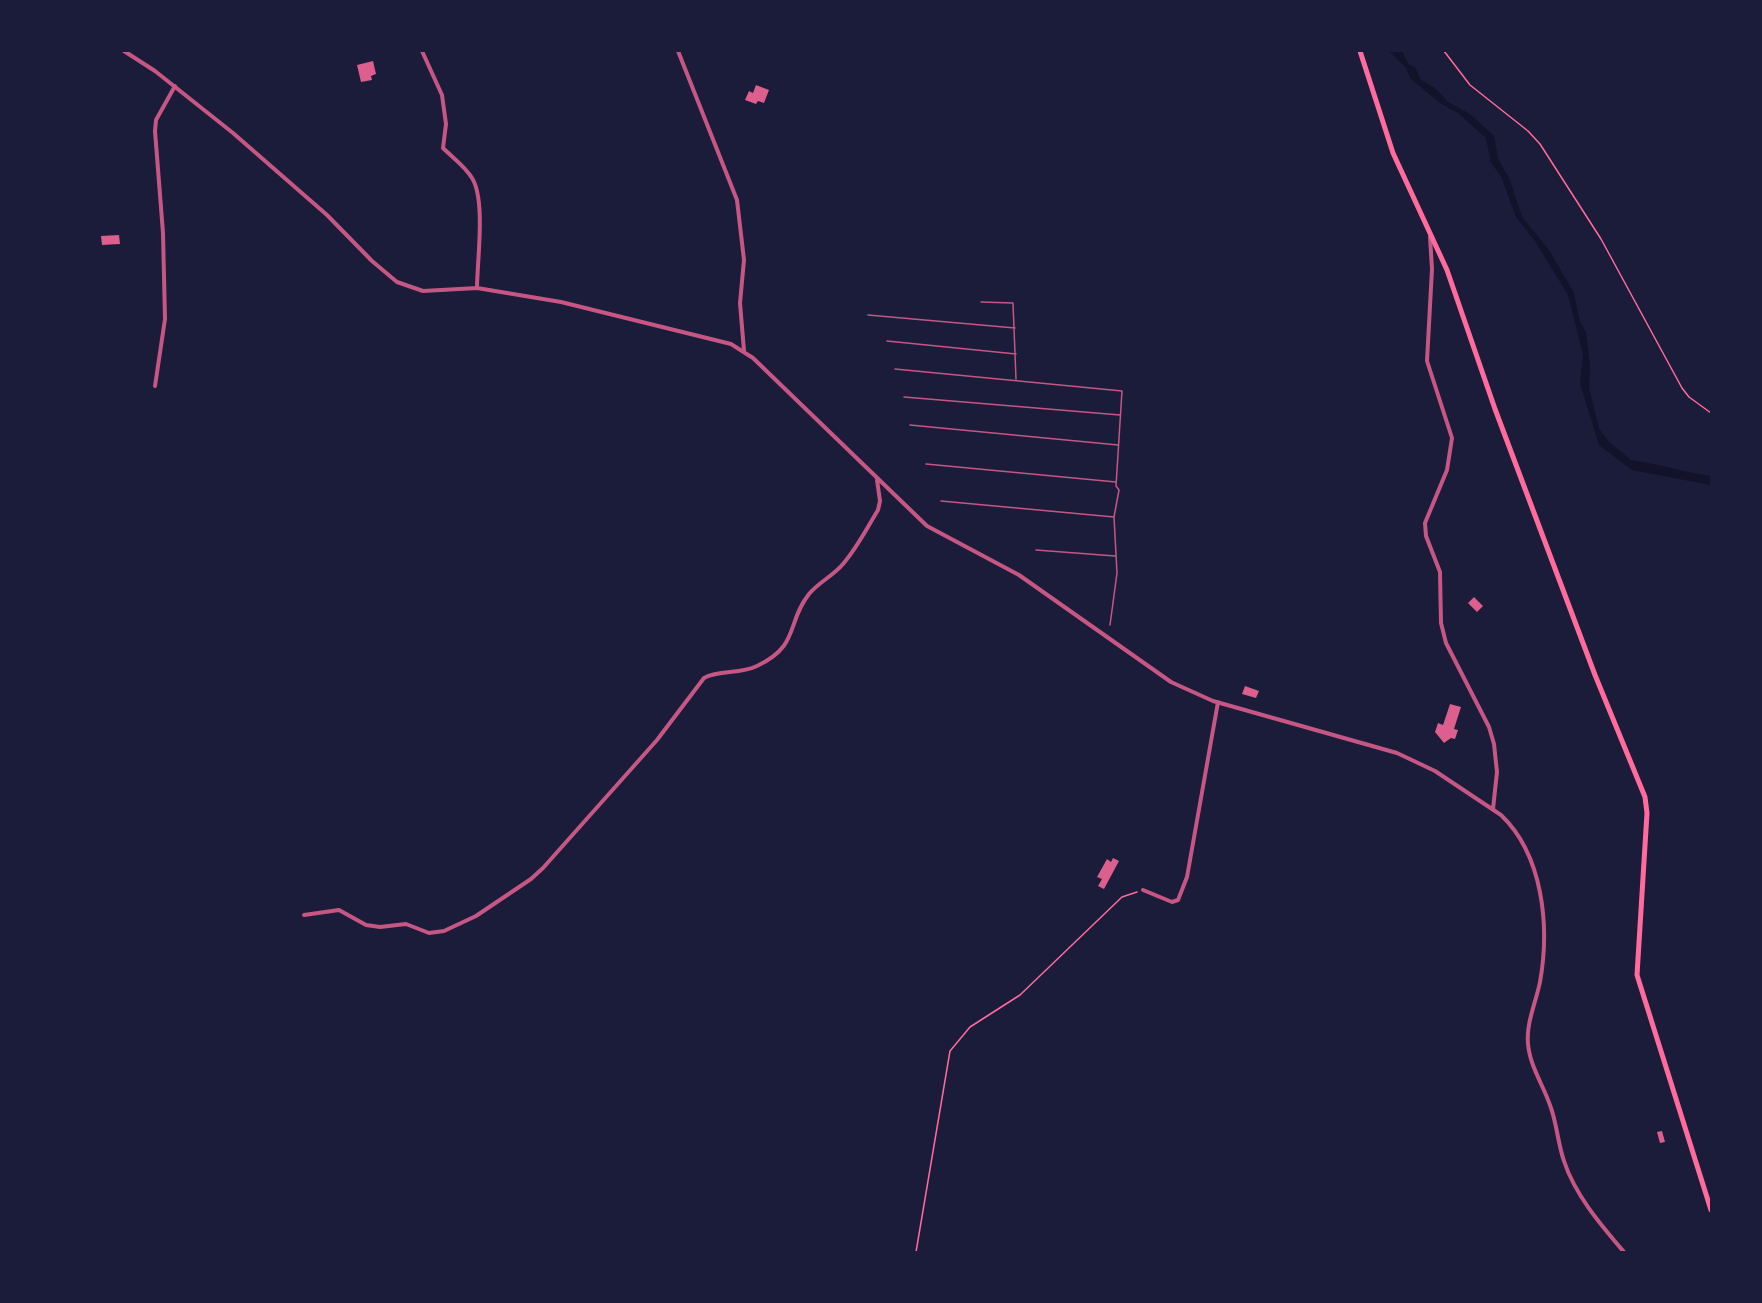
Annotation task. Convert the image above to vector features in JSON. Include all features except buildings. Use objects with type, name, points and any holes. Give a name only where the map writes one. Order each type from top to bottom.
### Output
[{"type":"main road","points":[[1360,51],[1393,153],[1448,270],[1495,409],[1595,675],[1645,797],[1647,813],[1637,975],[1711,1210]]},
{"type":"street","points":[[124,51],[175,86],[327,215],[372,261],[397,282],[423,291],[477,288],[561,302],[663,329],[719,340],[744,351],[820,421],[916,518],[933,530],[1019,575],[1171,682],[1218,702],[1396,753],[1435,771],[1493,808],[1510,824],[1524,844],[1538,883],[1542,920],[1542,960],[1538,989],[1528,1028],[1528,1052],[1551,1107],[1568,1173],[1598,1220],[1624,1252]]},
{"type":"street","points":[[422,51],[442,95],[446,124],[443,148],[468,172],[477,189],[480,226],[477,288]]},
{"type":"street","points":[[678,51],[737,200],[744,260],[740,303],[744,351]]},
{"type":"street","points":[[155,386],[165,319],[163,232],[155,132],[156,120],[175,86]]},
{"type":"street","points":[[1429,229],[1432,269],[1427,361],[1452,438],[1447,470],[1428,512],[1425,529],[1440,572],[1441,623],[1446,643],[1489,727],[1494,744],[1497,772],[1493,808]]},
{"type":"street","points":[[304,915],[339,910],[366,925],[380,927],[406,924],[426,932],[436,932],[476,916],[531,879],[657,740],[704,678],[713,673],[738,672],[757,666],[783,648],[794,631],[808,596],[843,565],[878,510],[880,501],[877,479]]},
{"type":"street","points":[[1143,890],[1172,902],[1178,900],[1182,892],[1193,847],[1218,702]]},
{"type":"lane","points":[[981,302],[1013,303],[1016,380]]},
{"type":"lane","points":[[868,315],[1015,328]]},
{"type":"lane","points":[[887,341],[1016,354]]},
{"type":"lane","points":[[895,369],[1122,391],[1116,482],[1119,490],[1114,517],[1117,556],[1114,603],[1110,624]]},
{"type":"lane","points":[[904,398],[1121,415]]},
{"type":"lane","points":[[910,425],[1119,445]]},
{"type":"lane","points":[[926,464],[1116,482]]},
{"type":"lane","points":[[941,501],[1114,517]]},
{"type":"lane","points":[[1036,550],[1117,556]]},
{"type":"path","points":[[1444,51],[1470,85],[1534,136],[1601,239],[1682,388],[1689,398],[1711,414]]},
{"type":"path","points":[[916,1252],[950,1051],[954,1043],[970,1027],[1009,1004],[1122,897],[1143,890]]},
{"type":"shaded area","points":[[1389,51],[1402,51],[1409,65],[1415,67],[1421,80],[1435,88],[1448,102],[1470,114],[1494,136],[1498,159],[1509,178],[1522,217],[1549,250],[1574,293],[1580,322],[1586,332],[1590,365],[1589,388],[1599,429],[1609,442],[1631,460],[1711,476],[1711,485],[1632,470],[1599,445],[1580,383],[1583,354],[1568,295],[1535,241],[1516,217],[1501,176],[1491,163],[1486,138],[1458,113],[1440,103],[1410,78],[1406,68]]}]
